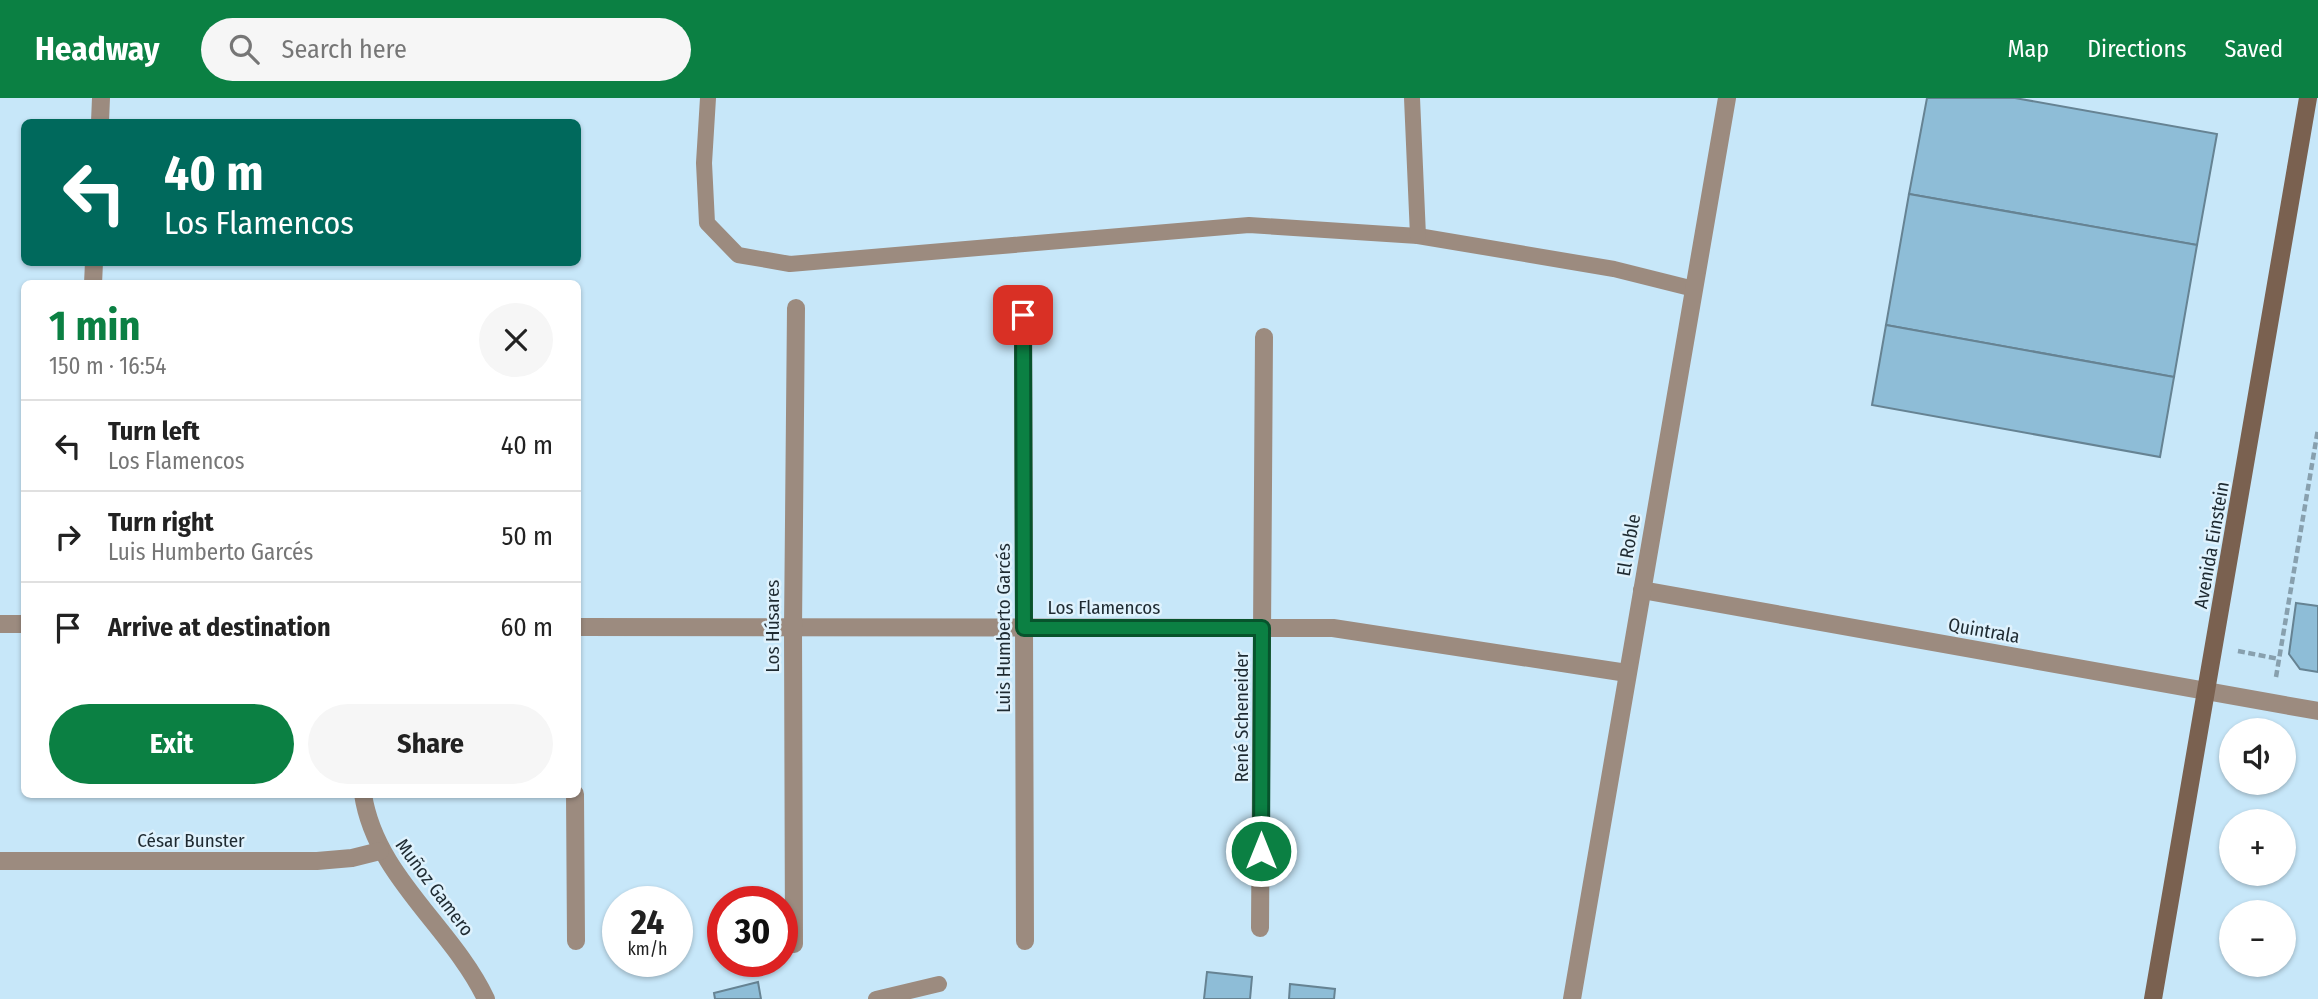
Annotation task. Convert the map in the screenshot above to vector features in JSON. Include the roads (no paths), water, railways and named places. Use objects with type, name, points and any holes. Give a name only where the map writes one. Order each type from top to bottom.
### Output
[{"type":"main road","name":"Avenida Einstein","points":[[2153,999],[2308,98]]},
{"type":"street","points":[[100,119],[101,98]]},
{"type":"street","name":"El Roble","points":[[1572,999],[1727,98]]},
{"type":"street","name":"Los Húsares","points":[[794,886],[796,308]]},
{"type":"street","name":"Luis Humberto Garcés","points":[[1023,315],[1025,941]]},
{"type":"street","name":"René Scheneider","points":[[1260,928],[1264,337]]},
{"type":"street","name":"Quintrala","points":[[1642,590],[2318,711]]},
{"type":"street","points":[[0,625],[21,624]]},
{"type":"street","name":"Los Flamencos","points":[[581,627],[1333,628],[1628,673]]},
{"type":"street","name":"Muñoz Gamero","points":[[363,798],[365,811],[380,851],[475,975],[486,999]]},
{"type":"street","points":[[575,798],[576,941]]},
{"type":"street","name":"César Bunster","points":[[0,862],[317,861],[352,858],[380,851]]},
{"type":"lane","points":[[708,98],[704,163],[707,223],[738,255],[790,264],[1249,225],[1418,236],[1615,269],[1694,289]]},
{"type":"lane","points":[[1412,98],[1418,236]]},
{"type":"lane","points":[[876,999],[939,984]]}]
